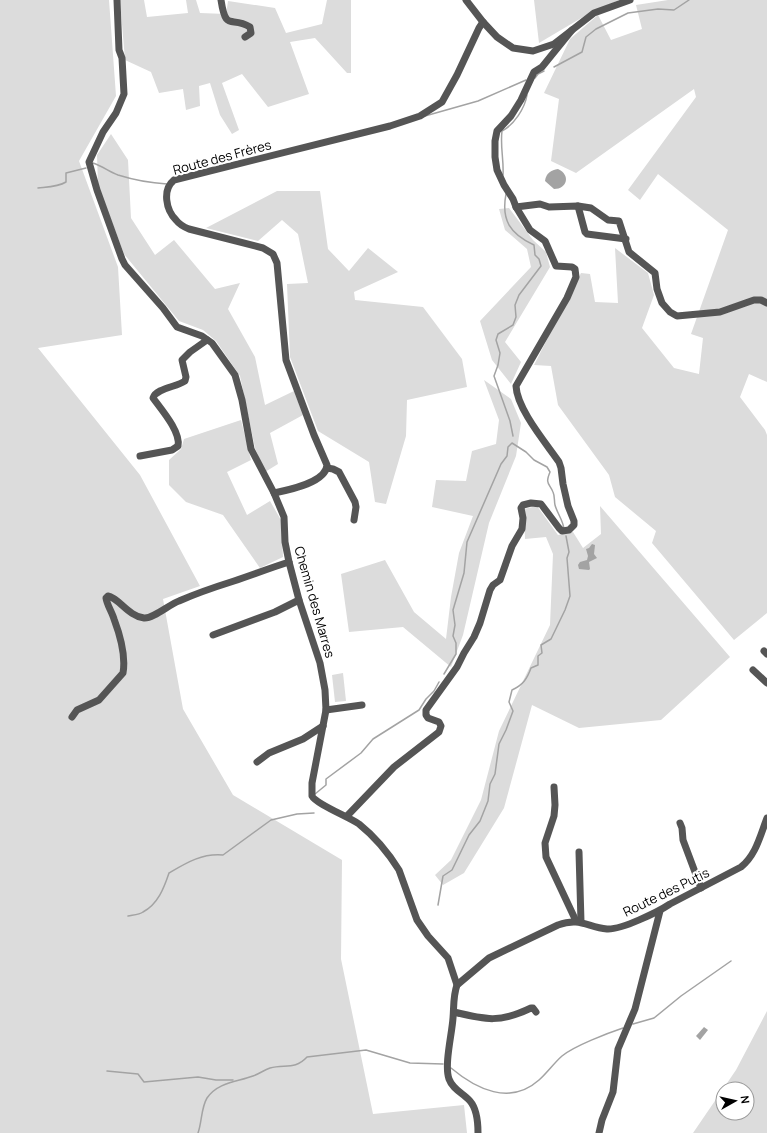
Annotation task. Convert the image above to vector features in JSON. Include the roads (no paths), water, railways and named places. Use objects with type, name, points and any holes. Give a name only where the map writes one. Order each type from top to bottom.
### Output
[{"type":"street","name":"Chemin des Marres","points":[[117,0],[119,50],[122,58],[124,94],[116,112],[103,132],[89,162],[97,190],[125,265],[144,285],[177,327],[202,336],[212,343],[236,375],[252,449],[284,517],[285,542],[289,562],[299,600],[320,663],[326,697],[326,710],[312,784],[312,796],[317,802],[346,816],[359,825],[373,838],[395,864],[401,875],[417,920],[428,936],[448,958],[457,985]]},
{"type":"street","points":[[221,0],[224,15],[227,19],[250,27],[251,33],[245,37]]},
{"type":"street","points":[[466,0],[497,37],[513,48],[533,52],[554,44],[594,14],[630,0]]},
{"type":"street","name":"Route des Frères","points":[[327,468],[286,360],[276,258],[269,251],[262,248],[182,226],[175,220],[170,212],[166,196],[167,189],[174,180],[390,126],[420,116],[442,102],[483,22]]},
{"type":"street","points":[[346,816],[394,767],[439,732],[441,726],[439,722],[428,718],[426,715],[426,710],[457,667],[478,631],[490,590],[493,584],[500,580],[512,546],[522,530],[523,505],[531,503],[541,504],[562,531],[569,530],[574,525],[574,521],[565,497],[559,462],[525,413],[517,396],[516,386],[567,298],[574,284],[577,273],[572,267],[556,266],[545,241],[530,230],[497,170],[495,149],[497,131],[512,116],[534,72],[542,67],[572,30]]},
{"type":"street","points":[[516,207],[540,204],[549,207],[578,206],[591,208],[608,220],[619,221],[626,239],[628,252],[655,273],[657,290],[662,303],[670,312],[677,316],[720,312],[754,300],[762,300],[767,303]]},
{"type":"street","points":[[578,206],[585,232],[587,234],[626,239]]},
{"type":"street","points":[[140,456],[172,450],[178,446],[179,442],[176,432],[153,398],[154,394],[185,381],[186,377],[182,360],[190,352],[207,340]]},
{"type":"street","points":[[274,493],[295,488],[320,477],[324,474],[327,468],[333,469],[339,472],[355,502],[356,507],[354,520]]},
{"type":"street","points":[[72,717],[77,710],[99,700],[123,673],[122,651],[117,626],[107,603],[106,598],[108,596],[114,598],[118,603],[134,615],[144,618],[150,617],[178,601],[289,562]]},
{"type":"street","points":[[213,635],[275,612],[299,600]]},
{"type":"street","points":[[753,670],[767,683]]},
{"type":"street","points":[[326,710],[362,705]]},
{"type":"street","points":[[258,762],[269,752],[303,739],[323,726]]},
{"type":"street","points":[[554,788],[554,816],[545,843],[546,857],[579,922]]},
{"type":"street","name":"Route des Putis","points":[[457,985],[489,958],[558,925],[566,922],[579,922],[606,929],[621,927],[660,910],[741,867],[747,862],[758,844],[767,818]]},
{"type":"street","points":[[680,823],[683,840],[701,888]]},
{"type":"street","points":[[579,852],[579,922]]},
{"type":"street","points":[[599,1133],[602,1120],[613,1092],[618,1049],[635,1009],[660,910]]},
{"type":"street","points":[[457,985],[454,996],[454,1012],[448,1072],[452,1085],[470,1100],[474,1108],[478,1121],[478,1133]]},
{"type":"street","points":[[454,1012],[488,1019],[508,1017],[531,1008],[533,1008],[536,1012]]},
{"type":"waterway","points":[[554,67],[582,52],[586,37],[596,29],[628,13],[658,9],[674,10],[689,0]]},
{"type":"waterway","points":[[535,78],[538,74],[544,71]]},
{"type":"waterway","points":[[425,116],[478,101],[526,80]]},
{"type":"waterway","points":[[503,175],[501,142],[502,131],[511,125],[518,116],[527,95]]},
{"type":"waterway","points":[[93,163],[124,177],[167,184]]},
{"type":"waterway","points":[[38,188],[63,184],[66,182],[66,173],[86,168]]},
{"type":"waterway","points":[[506,194],[506,219],[513,231],[534,245],[535,255],[539,259],[541,266],[519,295],[515,305],[516,317],[513,325],[498,334],[496,340],[500,353],[494,376],[510,421],[513,436]]},
{"type":"waterway","points":[[444,674],[456,654],[456,643],[453,636],[455,625],[453,610],[464,573],[467,542],[501,464],[507,456],[508,447],[512,443],[526,452],[534,460],[547,467],[550,472],[548,483],[554,494],[555,505],[564,529]]},
{"type":"waterway","points":[[438,905],[443,876],[452,870],[469,835],[480,821],[488,801],[490,784],[495,774],[499,744],[513,711],[509,702],[512,690],[524,681],[531,668],[538,665],[538,656],[542,653],[541,645],[551,639],[570,596],[567,558],[569,552],[566,536]]},
{"type":"waterway","points":[[315,794],[326,785],[326,779],[361,753],[373,739],[419,710],[439,682]]},
{"type":"waterway","points":[[128,916],[141,913],[153,905],[163,890],[169,873],[201,857],[223,855],[271,820],[297,814],[314,813]]},
{"type":"waterway","points":[[633,1024],[654,1018],[681,996],[731,961]]},
{"type":"waterway","points":[[451,1068],[461,1076],[482,1088],[494,1092],[517,1092],[528,1088],[539,1080],[567,1052],[591,1040],[623,1028]]},
{"type":"waterway","points":[[198,1133],[205,1102],[211,1093],[228,1083],[247,1078],[270,1068],[298,1064],[307,1057],[366,1050],[410,1063],[443,1064]]},
{"type":"waterway","points":[[107,1071],[138,1074],[144,1082],[198,1077],[216,1080],[233,1080]]}]
